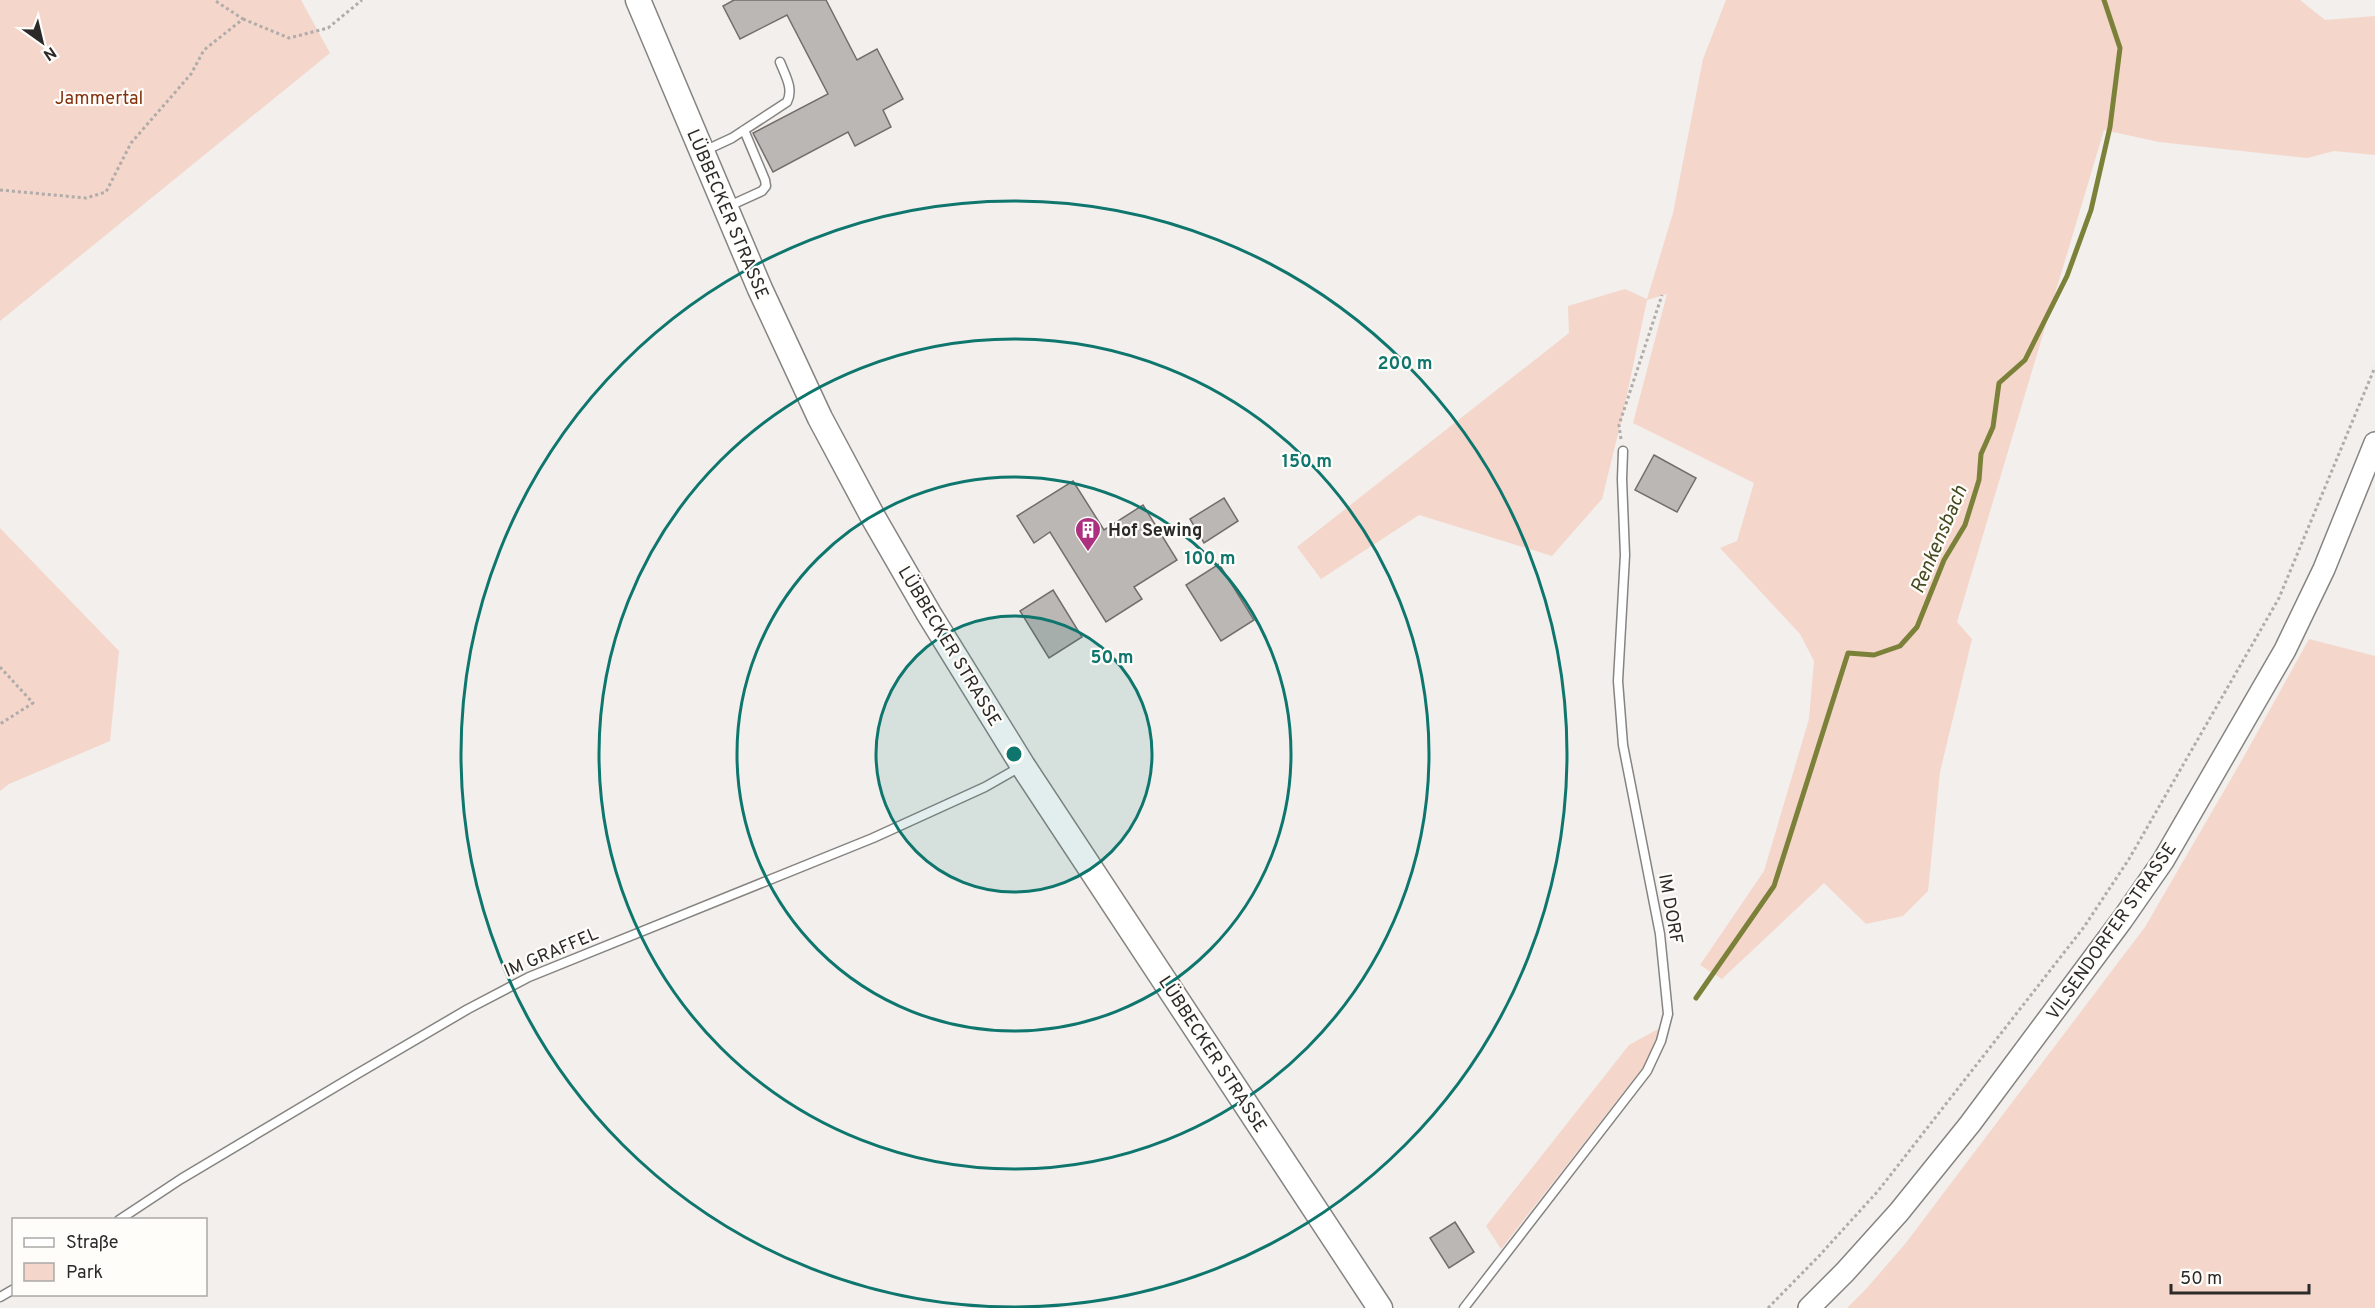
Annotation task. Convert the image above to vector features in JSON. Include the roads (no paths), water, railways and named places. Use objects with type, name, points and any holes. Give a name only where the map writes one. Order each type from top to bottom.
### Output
[{"type":"main road","name":"LÜBBECKER STRASSE","points":[[638,0],[775,322],[841,458],[929,615],[1023,766],[1380,1308]]},
{"type":"street","name":"VILSENDORFER STRASSE","points":[[1809,1308],[1899,1212],[1970,1124],[2122,920],[2163,861],[2285,650],[2324,569],[2375,444]]},
{"type":"lane","points":[[701,152],[744,130],[787,102],[791,95],[790,87],[780,62]]},
{"type":"lane","points":[[725,208],[762,191],[766,186],[744,130]]},
{"type":"lane","name":"IM DORF","points":[[1464,1308],[1647,1071],[1661,1041],[1668,1014],[1660,934],[1623,745],[1618,681],[1626,555],[1622,479],[1623,451]]},
{"type":"lane","name":"IM GRAFFEL","points":[[122,1218],[181,1179],[357,1074],[468,1009],[529,977],[873,838],[985,787],[1023,766]]},
{"type":"waterway","name":"Renkensbach","points":[[1696,998],[1774,886],[1848,653],[1874,655],[1900,646],[1917,627],[1944,560],[1965,525],[1979,480],[1981,454],[1993,427],[1999,383],[2025,360],[2067,276],[2091,210],[2110,127],[2120,48],[2104,0]]},
{"type":"place","name":"Hof Sewing","points":[[1088,553]]},
{"type":"park label","name":"Jammertal","points":[[99,98]]}]
